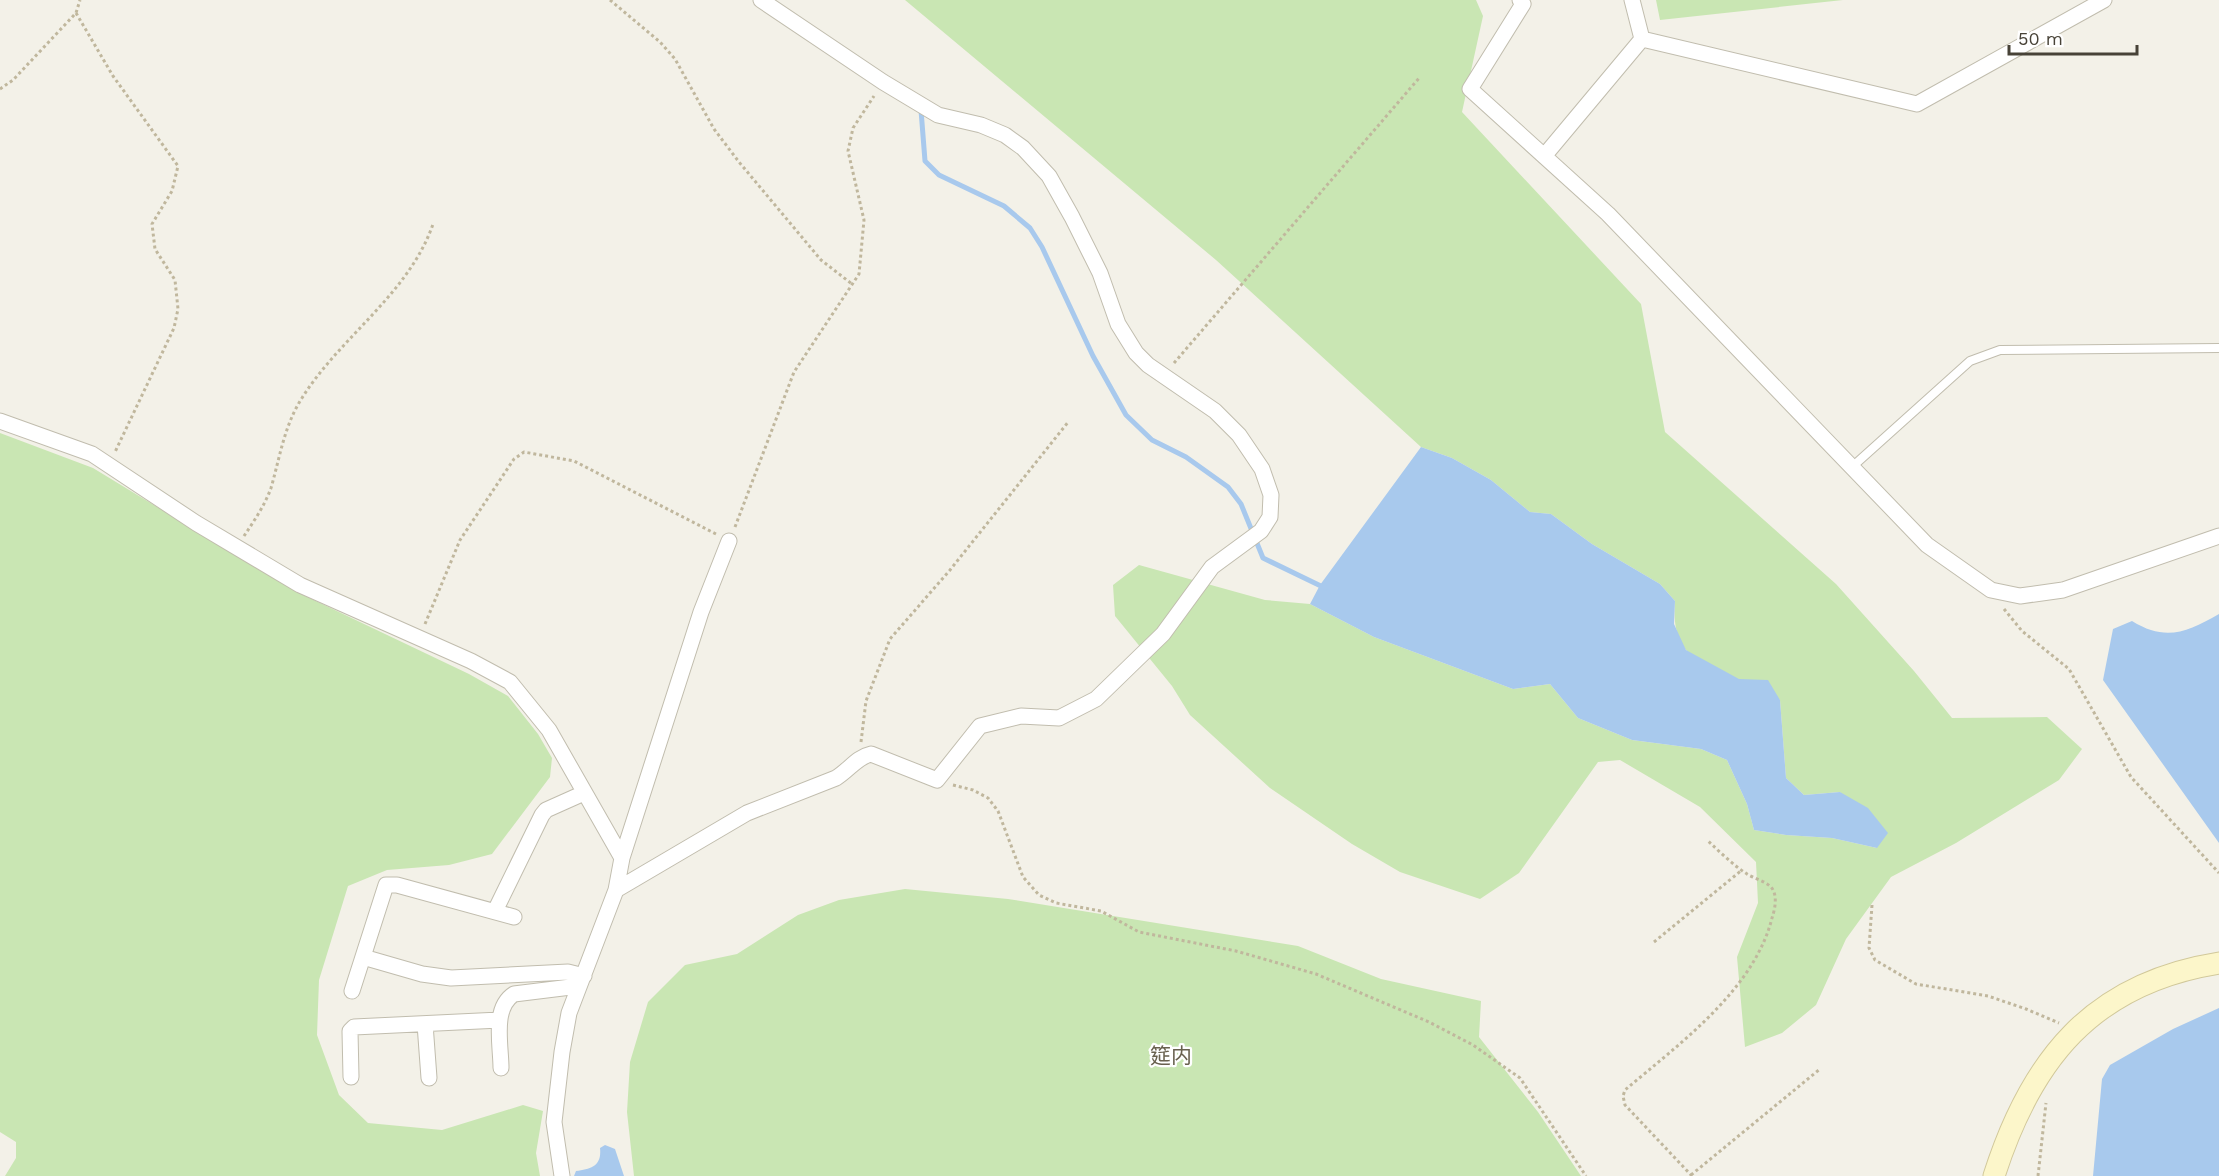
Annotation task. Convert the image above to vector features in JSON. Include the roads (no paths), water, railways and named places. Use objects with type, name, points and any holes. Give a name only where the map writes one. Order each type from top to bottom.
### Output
[{"type":"main road","points":[[1994,1176],[2007,1135],[2034,1081],[2073,1032],[2123,995],[2176,972],[2219,963]]},
{"type":"street","points":[[616,890],[747,813],[836,778],[849,770],[861,756],[871,754],[937,780],[980,726],[1020,716],[1059,718],[1096,699],[1163,634],[1212,567],[1261,531],[1270,517],[1271,495],[1262,469],[1239,435],[1215,411],[1163,376],[1136,353],[1118,324],[1100,273],[1049,176],[1023,148],[1005,135],[938,115],[883,82],[761,0]]},
{"type":"street","points":[[1520,0],[1523,4],[1470,89],[1608,214],[1927,545],[1991,590],[2019,596],[2063,590],[2219,536]]},
{"type":"street","points":[[1632,0],[1642,39]]},
{"type":"street","points":[[1642,39],[1917,104],[2104,0]]},
{"type":"street","points":[[1545,155],[1642,39]]},
{"type":"street","points":[[0,421],[80,448],[300,585],[471,661],[510,682],[549,730],[622,858]]},
{"type":"street","points":[[561,1176],[554,1122],[569,1013],[616,890],[622,858],[701,612],[729,541]]},
{"type":"street","points":[[495,912],[542,815],[546,810],[584,793]]},
{"type":"street","points":[[352,991],[386,885],[397,885],[514,916]]},
{"type":"street","points":[[363,957],[422,974],[452,978],[557,972],[582,981]]},
{"type":"street","points":[[501,1068],[502,1004],[514,994],[582,981]]},
{"type":"street","points":[[351,1077],[350,1031],[354,1027],[500,1020]]},
{"type":"street","points":[[425,1024],[429,1077]]},
{"type":"lane","points":[[1852,467],[1970,361],[2000,350],[2219,348]]},
{"type":"water","points":[[1421,447],[1452,458],[1491,480],[1530,512],[1551,514],[1592,544],[1660,584],[1675,601],[1674,624],[1686,650],[1739,679],[1768,680],[1780,700],[1786,778],[1804,795],[1840,792],[1868,808],[1888,833],[1877,848],[1832,838],[1754,830],[1747,804],[1727,760],[1701,749],[1632,740],[1578,718],[1550,684],[1513,689],[1374,637],[1310,604],[1320,585]]},
{"type":"water","points":[[2219,614],[2219,843],[2103,680],[2113,629],[2132,621],[2155,631],[2176,632],[2197,626]]},
{"type":"water","points":[[2219,1008],[2219,1176],[2093,1176],[2102,1079],[2110,1065],[2173,1029]]},
{"type":"water","points":[[605,1145],[615,1149],[624,1176],[574,1176],[576,1171],[591,1168],[597,1163],[600,1148]]},
{"type":"waterway","points":[[921,110],[925,161],[939,175],[1004,206],[1030,228],[1042,247],[1093,356],[1126,415],[1152,440],[1186,457],[1228,487],[1241,504],[1263,558],[1325,588]]},
{"type":"district","name":"筵内","points":[[1171,1055]]}]
